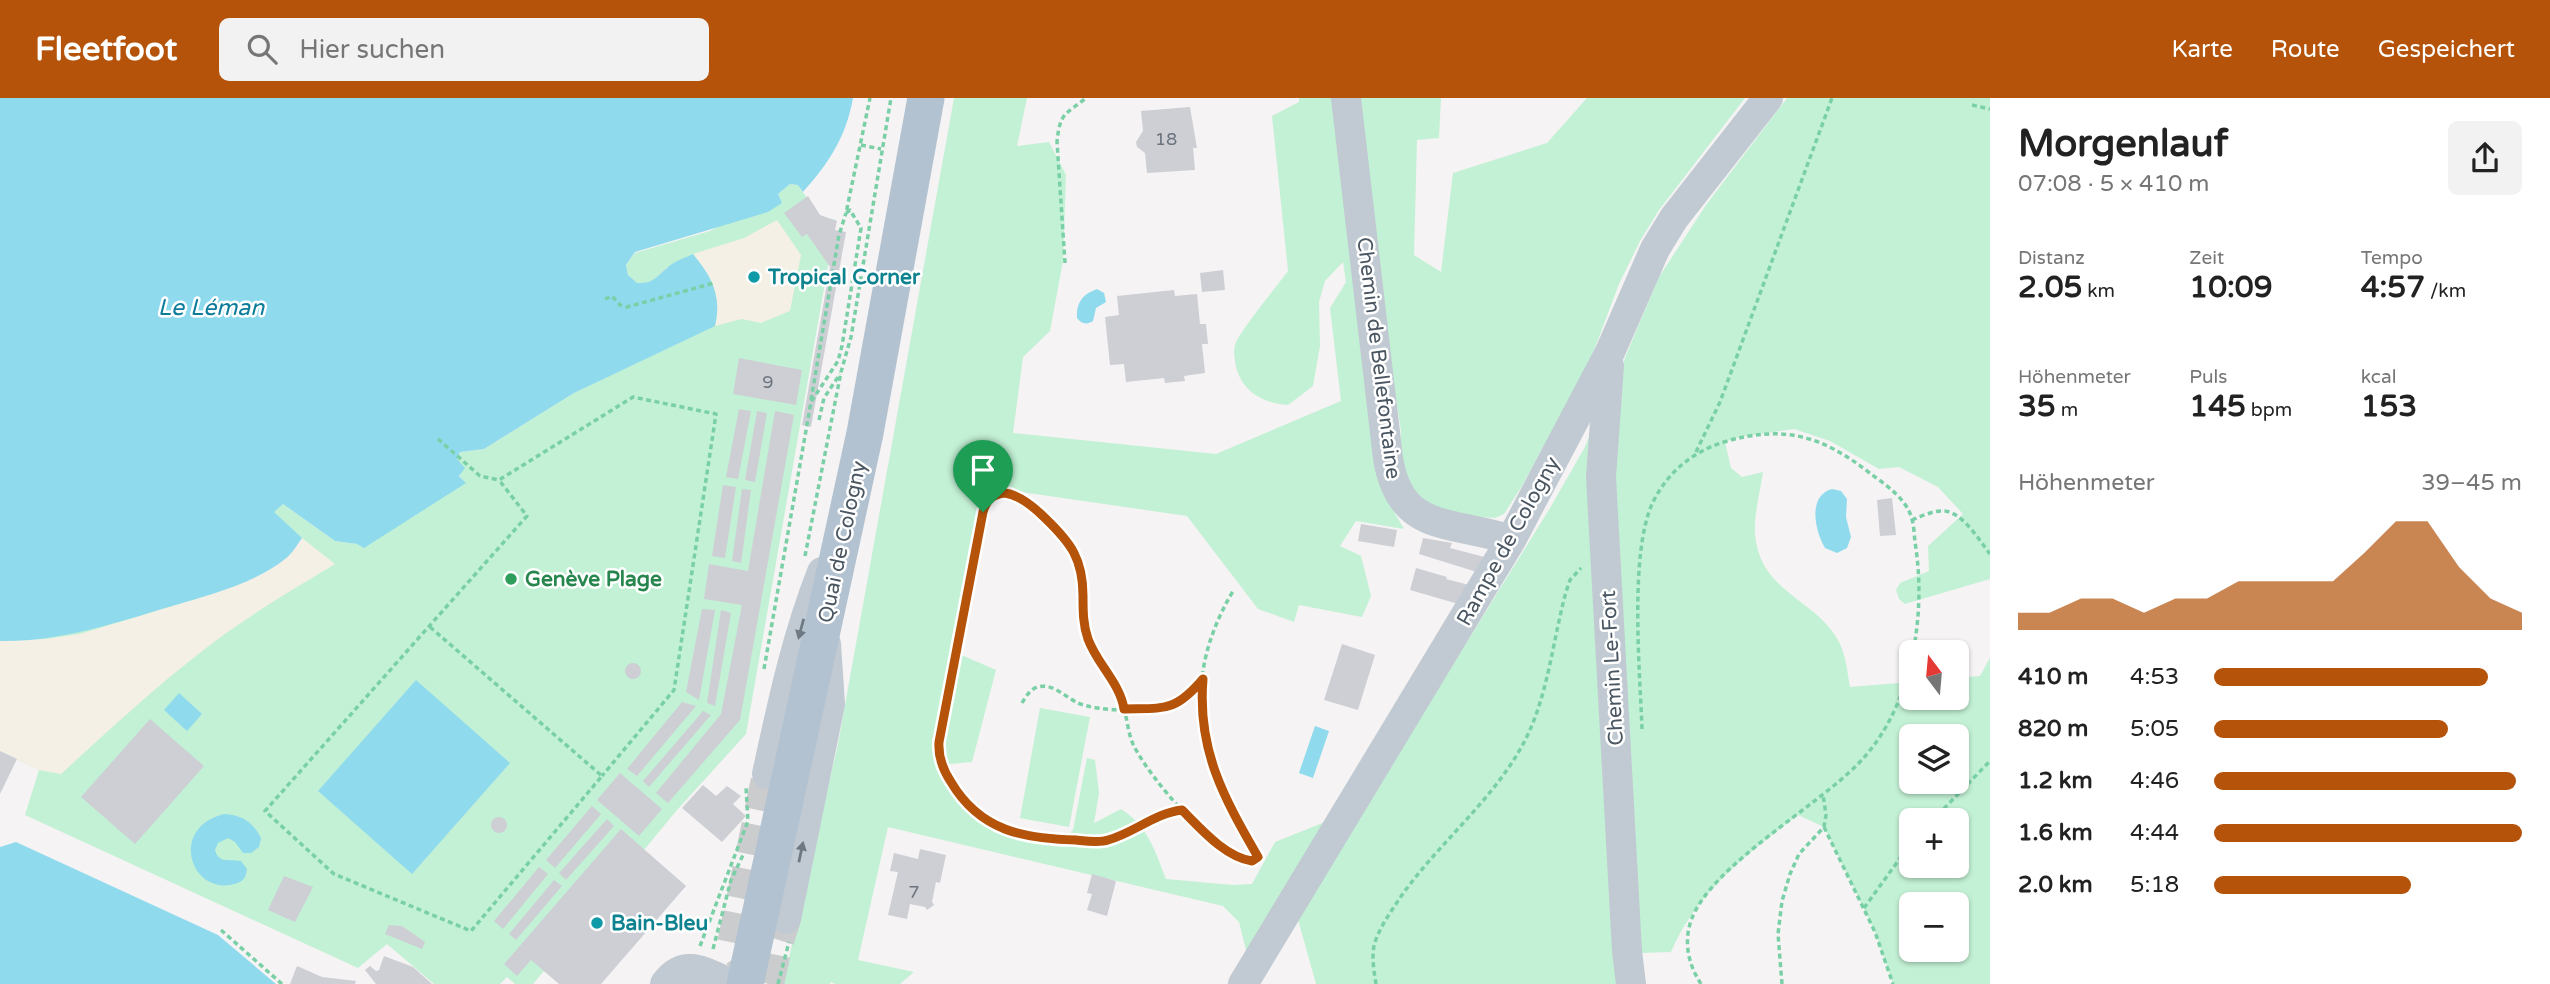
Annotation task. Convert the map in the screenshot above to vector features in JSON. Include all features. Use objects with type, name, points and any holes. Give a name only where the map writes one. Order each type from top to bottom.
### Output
[{"type":"main road","name":"Quai de Cologny","points":[[745,984],[865,433],[926,98]]},
{"type":"street","name":"Chemin de Bellefontaine","points":[[1346,98],[1388,458],[1394,484],[1401,499],[1416,513],[1436,521],[1511,540]]},
{"type":"street","name":"Rampe de Cologny","points":[[1243,984],[1511,540],[1611,352],[1655,249],[1674,218],[1768,98]]},
{"type":"street","name":"Chemin Le-Fort","points":[[1611,352],[1601,477],[1631,984]]},
{"type":"street","points":[[757,775],[786,687],[805,617],[852,496]]},
{"type":"street","points":[[786,919],[830,704],[824,625]]},
{"type":"street","points":[[664,984],[678,970],[691,968],[733,984]]},
{"type":"path","points":[[762,681],[839,235],[846,214],[870,98]]},
{"type":"path","points":[[861,145],[881,149],[891,98]]},
{"type":"path","points":[[1065,263],[1057,142],[1059,123],[1065,112],[1086,98]]},
{"type":"path","points":[[1695,455],[1720,402],[1832,98]]},
{"type":"path","points":[[1972,105],[1990,108]]},
{"type":"path","points":[[811,402],[838,361],[842,346],[861,228],[850,211],[846,214]]},
{"type":"path","points":[[605,299],[612,296],[620,305],[627,307],[714,283]]},
{"type":"path","points":[[819,420],[824,398],[841,372]]},
{"type":"path","points":[[438,439],[480,476],[499,480],[527,516],[265,811],[334,874],[471,931],[674,690],[716,414],[633,397],[499,480]]},
{"type":"path","points":[[1642,729],[1640,589],[1645,526],[1654,501],[1678,467],[1709,447],[1763,432],[1803,437],[1815,440],[1859,464],[1895,493],[1906,505],[1912,520],[1919,569],[1920,608],[1915,640]]},
{"type":"path","points":[[1182,810],[1163,814],[1106,841],[1036,838],[997,828],[967,803],[949,779],[940,758],[939,742],[983,512],[988,501],[996,495],[1009,494],[1022,499],[1041,513],[1063,535],[1075,552],[1082,578],[1086,635],[1117,688],[1132,743],[1141,759],[1156,781],[1200,829],[1228,850],[1252,861],[1258,857],[1228,805],[1210,761],[1202,726],[1203,679],[1213,634],[1233,591]]},
{"type":"path","points":[[1912,520],[1936,512],[1949,512],[1962,521],[1990,554]]},
{"type":"path","points":[[1376,984],[1375,942],[1385,921],[1436,852],[1501,778],[1529,733],[1544,689],[1560,612],[1570,580],[1581,567],[1606,560]]},
{"type":"path","points":[[430,627],[602,776]]},
{"type":"path","points":[[1022,703],[1031,691],[1040,687],[1059,691],[1079,704],[1102,709],[1153,708],[1179,703],[1203,679]]},
{"type":"path","points":[[1701,984],[1692,967],[1688,950],[1689,928],[1700,904],[1735,866],[1858,764],[1879,738],[1899,703]]},
{"type":"path","points":[[1945,808],[1990,761]]},
{"type":"path","points":[[691,968],[748,821],[746,789],[757,775]]},
{"type":"path","points":[[1782,984],[1778,934],[1784,888],[1799,854],[1824,827],[1826,816],[1823,794]]},
{"type":"path","points":[[1824,827],[1864,908],[1893,984]]},
{"type":"path","points":[[1864,908],[1899,860]]},
{"type":"path","points":[[221,930],[282,984]]},
{"type":"green space","points":[[954,98],[1027,98],[1017,146],[1049,142],[1066,175],[1063,261],[1050,331],[1023,357],[1013,433],[1216,454],[1341,401],[1330,308],[1346,282],[1343,262],[1325,281],[1319,302],[1320,346],[1313,386],[1288,405],[1263,399],[1244,384],[1236,367],[1234,353],[1235,345],[1244,330],[1288,271],[1272,116],[1299,102],[1299,98],[1336,98],[1389,503],[1404,529],[1356,521],[1340,546],[1361,556],[1371,596],[1362,617],[1299,605],[1294,622],[1258,609],[1187,516],[987,487],[950,650],[996,670],[972,762],[939,765],[959,800],[979,820],[1003,834],[1059,844],[1073,830],[1087,758],[1095,760],[1099,793],[1094,823],[1121,809],[1130,816],[1150,840],[1166,879],[1233,885],[1252,884],[1275,842],[1325,822],[1247,954],[1239,922],[1223,906],[888,827],[858,960],[914,972],[900,984],[783,984],[838,744]]},
{"type":"green space","points":[[1356,98],[1441,98],[1439,138],[1417,140],[1414,255],[1441,272],[1453,173],[1547,143],[1587,98],[1745,98],[1659,210],[1640,241],[1619,284],[1590,361],[1522,486],[1504,514],[1495,518],[1444,514],[1415,495],[1400,455],[1401,431],[1374,256]]},
{"type":"green space","points":[[1787,98],[1990,98],[1990,579],[1905,604],[1899,599],[1896,590],[1900,583],[1929,571],[1928,546],[1963,514],[1938,487],[1899,467],[1879,469],[1830,441],[1794,429],[1739,437],[1725,442],[1731,468],[1742,477],[1763,472],[1755,525],[1761,559],[1780,585],[1817,615],[1838,640],[1845,657],[1850,687],[1899,683],[1899,710],[1969,710],[1969,677],[1980,676],[1990,658],[1990,984],[1893,984],[1875,932],[1824,827],[1798,815],[1742,859],[1709,893],[1694,911],[1671,952],[1640,953],[1612,473],[1618,381],[1659,277],[1706,205]]},
{"type":"green space","name":"Genève Plage","points":[[790,184],[798,185],[819,216],[836,220],[746,734],[677,810],[533,984],[515,984],[507,977],[500,984],[434,984],[387,944],[358,968],[25,815],[39,770],[0,751],[0,641],[274,511],[283,504],[335,541],[357,544],[465,483],[458,469],[460,452],[484,449],[574,393],[641,359],[667,267],[654,280],[637,284],[628,275],[626,265],[635,253],[710,231],[778,194]]},
{"type":"green space","points":[[1598,414],[1620,984],[1316,984],[1297,916],[1550,508],[1585,447]]},
{"type":"green space","points":[[1040,708],[1090,717],[1069,827],[1020,818]]},
{"type":"sand","name":"Tropical Corner","points":[[777,220],[801,255],[790,311],[761,323],[742,319],[715,326],[717,305],[714,287],[693,254],[744,238]]},
{"type":"sand","points":[[302,538],[335,564],[250,617],[201,652],[147,696],[61,774],[39,770],[0,751],[0,641],[80,634],[199,598],[234,586],[286,558]]},
{"type":"water","name":"Le Léman","points":[[0,98],[853,98],[846,125],[835,149],[803,192],[798,185],[790,184],[778,194],[782,203],[768,212],[635,252],[626,265],[628,275],[637,283],[647,282],[673,263],[693,254],[714,287],[717,305],[715,326],[574,393],[484,449],[460,452],[457,459],[465,468],[459,476],[466,483],[364,548],[357,544],[335,541],[283,504],[274,512],[302,538],[288,557],[245,582],[87,630],[44,638],[0,641]]},
{"type":"water","points":[[1097,289],[1104,293],[1106,302],[1096,308],[1093,321],[1082,323],[1077,318],[1079,303],[1084,296]]},
{"type":"water","points":[[1832,489],[1841,491],[1847,499],[1846,517],[1851,537],[1847,548],[1837,553],[1825,548],[1818,533],[1815,515],[1819,499]]},
{"type":"water","points":[[416,680],[510,763],[412,874],[318,791]]},
{"type":"water","points":[[179,693],[202,714],[187,731],[164,710]]},
{"type":"water","points":[[1315,726],[1329,731],[1313,778],[1299,773]]},
{"type":"water","points":[[224,814],[246,820],[261,838],[259,847],[251,853],[243,853],[235,842],[228,838],[218,843],[215,850],[219,858],[241,861],[247,869],[240,882],[219,885],[206,880],[197,871],[192,859],[191,845],[196,833],[207,822]]},
{"type":"water","points":[[16,842],[218,935],[276,984],[0,984],[0,847]]},
{"type":"building","points":[[1190,107],[1197,148],[1193,148],[1195,170],[1147,173],[1145,153],[1137,147],[1136,142],[1143,131],[1141,111]]},
{"type":"building","points":[[808,196],[820,215],[837,221],[835,230],[846,232],[811,427],[802,425],[830,267],[807,234],[802,237],[784,213]]},
{"type":"building","points":[[1223,270],[1225,290],[1202,292],[1200,273]]},
{"type":"building","points":[[1174,290],[1175,296],[1197,294],[1200,324],[1206,324],[1208,344],[1202,344],[1205,373],[1184,376],[1185,381],[1165,383],[1164,378],[1126,382],[1124,364],[1110,365],[1105,317],[1119,315],[1117,296]]},
{"type":"building","points":[[739,358],[802,370],[796,405],[733,394]]},
{"type":"building","points":[[739,409],[751,411],[738,479],[726,477]]},
{"type":"building","points":[[757,411],[767,413],[755,482],[745,480]]},
{"type":"building","points":[[775,411],[794,415],[740,720],[668,803],[656,793],[721,714],[742,605],[704,599],[709,564],[748,571]]},
{"type":"building","points":[[723,485],[736,487],[725,558],[712,556]]},
{"type":"building","points":[[742,489],[751,490],[741,563],[732,561]]},
{"type":"building","points":[[1892,498],[1896,535],[1880,536],[1877,500]]},
{"type":"building","points":[[1361,524],[1397,530],[1394,547],[1358,541]]},
{"type":"building","points":[[1423,538],[1452,543],[1450,548],[1488,558],[1480,573],[1419,554]]},
{"type":"building","points":[[1416,568],[1473,586],[1462,605],[1410,590]]},
{"type":"building","points":[[702,609],[715,610],[699,700],[686,692]]},
{"type":"building","points":[[721,610],[731,613],[715,706],[707,703]]},
{"type":"building","points":[[1342,644],[1375,655],[1358,710],[1324,700]]},
{"type":"building","points":[[633,663],[641,671],[633,679],[625,671]]},
{"type":"building","points":[[682,702],[696,706],[637,776],[627,769]]},
{"type":"building","points":[[703,711],[711,715],[649,787],[643,781]]},
{"type":"building","points":[[150,719],[204,766],[135,844],[81,797]]},
{"type":"building","points":[[0,751],[17,759],[0,794]]},
{"type":"building","points":[[620,773],[662,809],[639,836],[597,800]]},
{"type":"building","points":[[703,785],[716,796],[727,786],[741,796],[733,804],[746,816],[722,842],[682,808]]},
{"type":"building","points":[[592,806],[601,814],[555,868],[546,860]]},
{"type":"building","points":[[499,817],[507,825],[499,833],[491,825]]},
{"type":"building","points":[[607,819],[614,826],[566,880],[559,873]]},
{"type":"building","name":"Bain-Bleu","points":[[621,829],[686,886],[601,984],[559,984],[531,960],[517,976],[504,964]]},
{"type":"building","points":[[920,849],[946,855],[940,883],[936,882],[932,902],[934,905],[927,910],[925,907],[910,904],[907,919],[888,915],[898,872],[890,871],[894,853],[918,859]]},
{"type":"building","points":[[539,867],[548,874],[503,929],[494,921]]},
{"type":"building","points":[[1092,874],[1116,881],[1107,916],[1087,910],[1092,894],[1087,893]]},
{"type":"building","points":[[284,876],[313,887],[295,922],[268,910]]},
{"type":"building","points":[[554,880],[562,886],[516,940],[509,934]]},
{"type":"building","points":[[389,925],[402,926],[425,942],[422,949],[385,934]]},
{"type":"building","points":[[384,956],[413,967],[432,984],[376,984],[365,970],[370,966],[376,971],[379,970]]},
{"type":"building","points":[[297,966],[322,977],[356,981],[355,984],[290,984]]},
{"type":"tunnel","points":[[755,981],[732,944],[767,774]]},
{"type":"tunnel","points":[[769,984],[786,919]]},
{"type":"place","name":"Tropical Corner","points":[[754,277]]},
{"type":"place","name":"Genève Plage","points":[[511,579]]},
{"type":"place","name":"Bain-Bleu","points":[[597,923]]},
{"type":"route","points":[[996,495],[1014,495],[1041,513],[1070,544],[1081,569],[1086,635],[1102,667],[1117,688],[1124,709],[1153,708],[1179,703],[1203,679],[1202,726],[1210,761],[1228,805],[1258,857],[1252,861],[1245,860],[1228,850],[1200,829],[1182,810],[1163,814],[1106,841],[1036,838],[997,828],[984,819],[955,789],[938,750],[983,512],[988,501],[996,495]]}]
